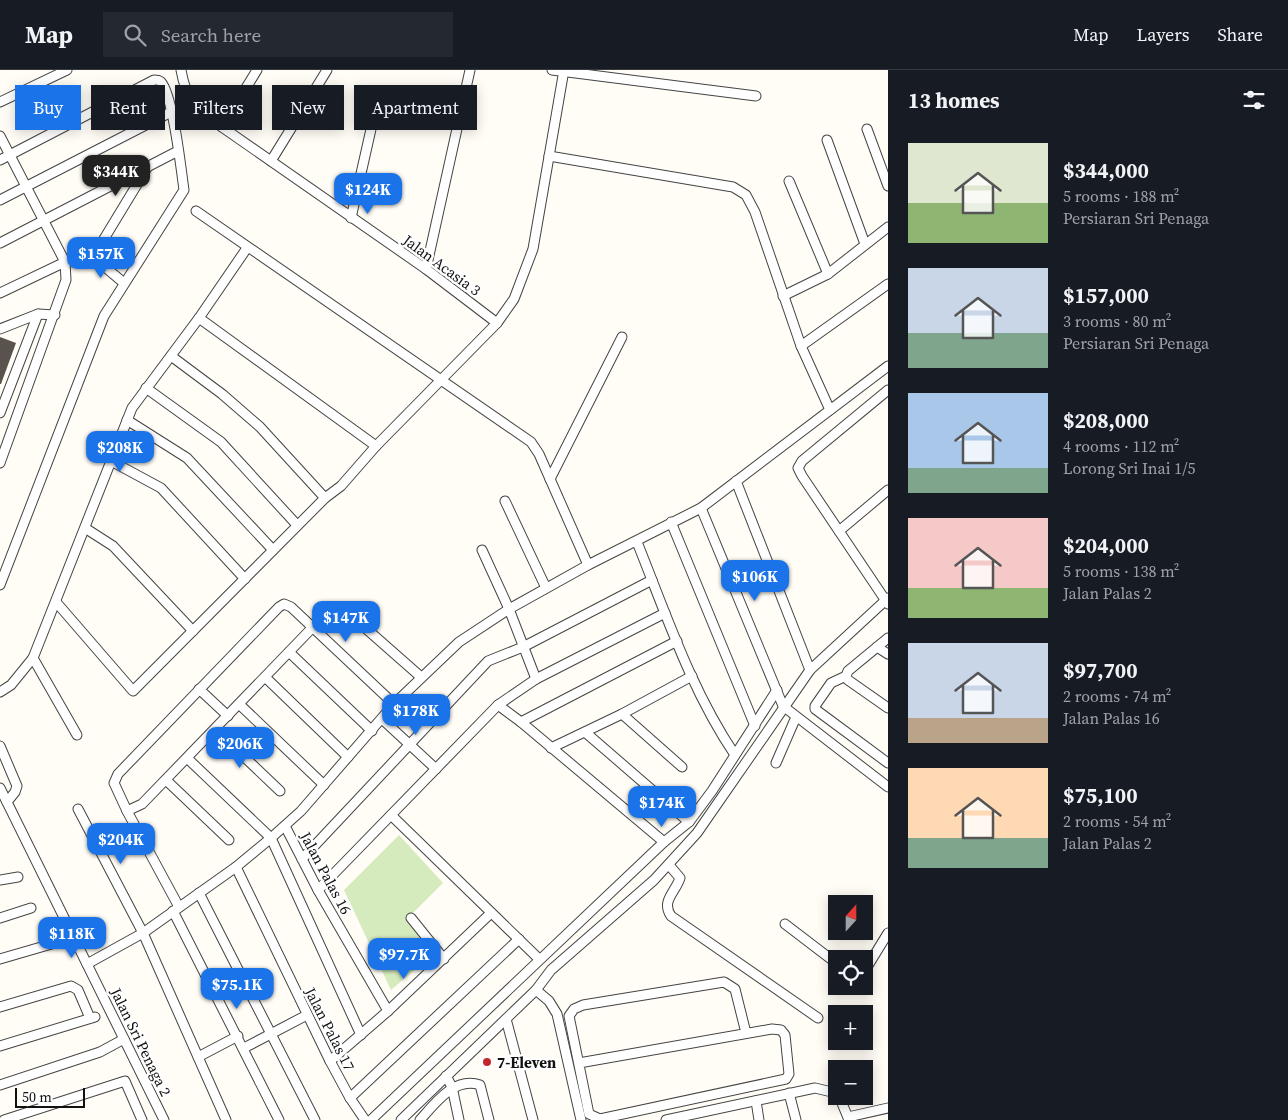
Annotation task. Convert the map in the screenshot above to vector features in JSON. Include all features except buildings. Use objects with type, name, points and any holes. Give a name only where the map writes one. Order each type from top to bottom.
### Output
[{"type":"street","points":[[0,102],[53,73],[67,70]]},
{"type":"street","name":"Jalan Acasia 3","points":[[181,70],[184,85]]},
{"type":"street","points":[[248,85],[257,70]]},
{"type":"street","points":[[272,161],[327,70]]},
{"type":"street","points":[[426,270],[470,70]]},
{"type":"street","points":[[552,70],[756,96]]},
{"type":"street","points":[[56,602],[134,691],[325,498],[341,486],[376,446],[497,324],[514,299],[533,249],[564,71]]},
{"type":"street","points":[[0,160],[154,80],[159,80],[163,84],[171,112],[184,190],[104,316],[0,585]]},
{"type":"street","points":[[0,200],[171,112]]},
{"type":"street","points":[[867,129],[888,186]]},
{"type":"street","name":"Jalan Acasia 3","points":[[226,130],[426,270],[497,324]]},
{"type":"street","points":[[351,218],[371,130]]},
{"type":"street","points":[[0,136],[65,262],[66,280],[55,315],[0,463]]},
{"type":"street","points":[[828,140],[865,244]]},
{"type":"street","points":[[0,243],[178,151]]},
{"type":"street","points":[[549,156],[733,187],[746,195],[755,212],[801,346],[830,410]]},
{"type":"street","points":[[0,293],[65,262],[82,261],[93,256],[147,168]]},
{"type":"street","points":[[789,181],[828,274]]},
{"type":"street","points":[[196,211],[247,248],[531,442],[540,454],[588,564]]},
{"type":"street","points":[[783,296],[828,274],[888,227]]},
{"type":"street","points":[[0,692],[11,685],[33,658],[132,408],[199,318],[247,248]]},
{"type":"street","points":[[93,256],[124,283]]},
{"type":"street","points":[[801,346],[888,284]]},
{"type":"street","points":[[0,329],[38,314],[55,315]]},
{"type":"street","points":[[0,413],[38,314]]},
{"type":"street","points":[[199,318],[376,446]]},
{"type":"street","points":[[550,479],[622,337]]},
{"type":"street","points":[[171,356],[222,394],[260,427],[325,498]]},
{"type":"street","points":[[87,964],[143,933],[236,867],[286,826],[394,704],[459,642],[509,609],[588,564],[637,542],[671,522],[701,508],[888,366]]},
{"type":"street","points":[[146,388],[221,442],[298,525]]},
{"type":"street","points":[[401,1120],[536,990],[552,970],[669,865],[697,832],[810,670],[887,601],[798,468],[802,461],[888,390]]},
{"type":"street","points":[[127,420],[187,458],[273,550]]},
{"type":"street","points":[[111,461],[161,488],[245,579]]},
{"type":"street","points":[[736,481],[810,670]]},
{"type":"street","points":[[839,531],[888,490]]},
{"type":"street","points":[[505,501],[546,588]]},
{"type":"street","points":[[701,508],[784,706],[888,786]]},
{"type":"street","points":[[671,522],[755,726]]},
{"type":"street","points":[[85,528],[113,546],[193,631]]},
{"type":"street","points":[[637,542],[665,613],[713,722],[735,755]]},
{"type":"street","points":[[482,550],[509,609],[536,679]]},
{"type":"street","points":[[302,859],[488,661],[523,647],[652,580]]},
{"type":"street","points":[[279,1120],[114,783],[118,774],[284,604],[291,607],[394,704]]},
{"type":"street","points":[[318,890],[498,706],[536,679],[665,613]]},
{"type":"street","points":[[354,618],[421,677]]},
{"type":"street","points":[[127,811],[142,804],[312,628]]},
{"type":"street","points":[[888,638],[848,671],[846,676],[830,683],[815,706],[815,710],[888,763]]},
{"type":"street","points":[[521,722],[677,641]]},
{"type":"street","points":[[877,647],[888,654]]},
{"type":"street","points":[[289,652],[372,731]]},
{"type":"street","points":[[33,658],[77,735]]},
{"type":"street","points":[[550,748],[622,714],[692,676]]},
{"type":"street","points":[[846,676],[848,680],[888,708]]},
{"type":"street","points":[[265,677],[348,757]]},
{"type":"street","points":[[199,689],[228,716]]},
{"type":"street","points":[[371,1120],[539,959],[664,842],[689,822],[755,726],[777,690]]},
{"type":"street","points":[[239,704],[324,785]]},
{"type":"street","points":[[498,706],[521,722],[664,842]]},
{"type":"street","points":[[622,714],[682,767]]},
{"type":"street","points":[[776,764],[796,717]]},
{"type":"street","points":[[382,719],[436,769]]},
{"type":"street","points":[[215,729],[280,792]]},
{"type":"street","points":[[584,732],[689,822]]},
{"type":"street","points":[[0,746],[17,786],[7,802]]},
{"type":"street","points":[[187,758],[271,838],[361,1035]]},
{"type":"street","points":[[166,780],[228,840]]},
{"type":"street","name":"Jalan Sri Penaga 2","points":[[0,788],[164,1120]]},
{"type":"street","points":[[78,809],[143,933],[226,1120]]},
{"type":"street","points":[[391,815],[539,959]]},
{"type":"street","name":"Jalan Palas 16","points":[[286,826],[318,890],[388,1011]]},
{"type":"street","points":[[669,865],[680,878],[667,903],[666,908],[671,916],[818,1018]]},
{"type":"street","name":"Jalan Palas 17","points":[[236,867],[330,1061],[350,1098],[365,1120]]},
{"type":"street","points":[[0,880],[18,878]]},
{"type":"street","points":[[198,893],[272,1033],[315,1120]]},
{"type":"street","points":[[0,918],[31,908]]},
{"type":"street","points":[[330,1061],[388,1011],[491,913]]},
{"type":"street","points":[[411,918],[444,959]]},
{"type":"street","points":[[785,924],[828,957]]},
{"type":"street","points":[[873,957],[888,933]]},
{"type":"street","points":[[350,1098],[519,939]]},
{"type":"street","points":[[0,959],[55,943]]},
{"type":"street","points":[[579,1063],[746,1033],[781,1030],[785,1035],[788,1074],[786,1079],[600,1119],[594,1118],[589,1114],[569,1016],[574,1009],[583,1005],[724,982],[735,989],[746,1033]]},
{"type":"street","points":[[0,1007],[71,986],[78,990],[93,1018],[0,1046]]},
{"type":"street","points":[[536,990],[549,1002],[557,1014],[581,1120]]},
{"type":"street","points":[[244,1048],[307,1015]]},
{"type":"street","points":[[506,1019],[533,1120]]},
{"type":"street","points":[[198,1056],[238,1036]]},
{"type":"street","points":[[0,1085],[100,1052],[124,1039]]},
{"type":"street","points":[[446,1076],[452,1087],[459,1120]]},
{"type":"street","points":[[4,1120],[125,1081],[142,1120]]},
{"type":"street","points":[[420,1120],[452,1087],[474,1082],[480,1085],[489,1120]]},
{"type":"street","points":[[667,1105],[669,1120],[707,1116],[756,1101],[815,1088],[828,1091]]},
{"type":"street","points":[[790,1093],[796,1120]]},
{"type":"street","points":[[756,1101],[759,1120]]},
{"type":"street","points":[[842,1105],[848,1118],[888,1108]]},
{"type":"green space","points":[[399,835],[443,883],[408,918],[432,955],[391,990],[344,890]]},
{"type":"place","name":"7-Eleven","points":[[487,1062]]}]
